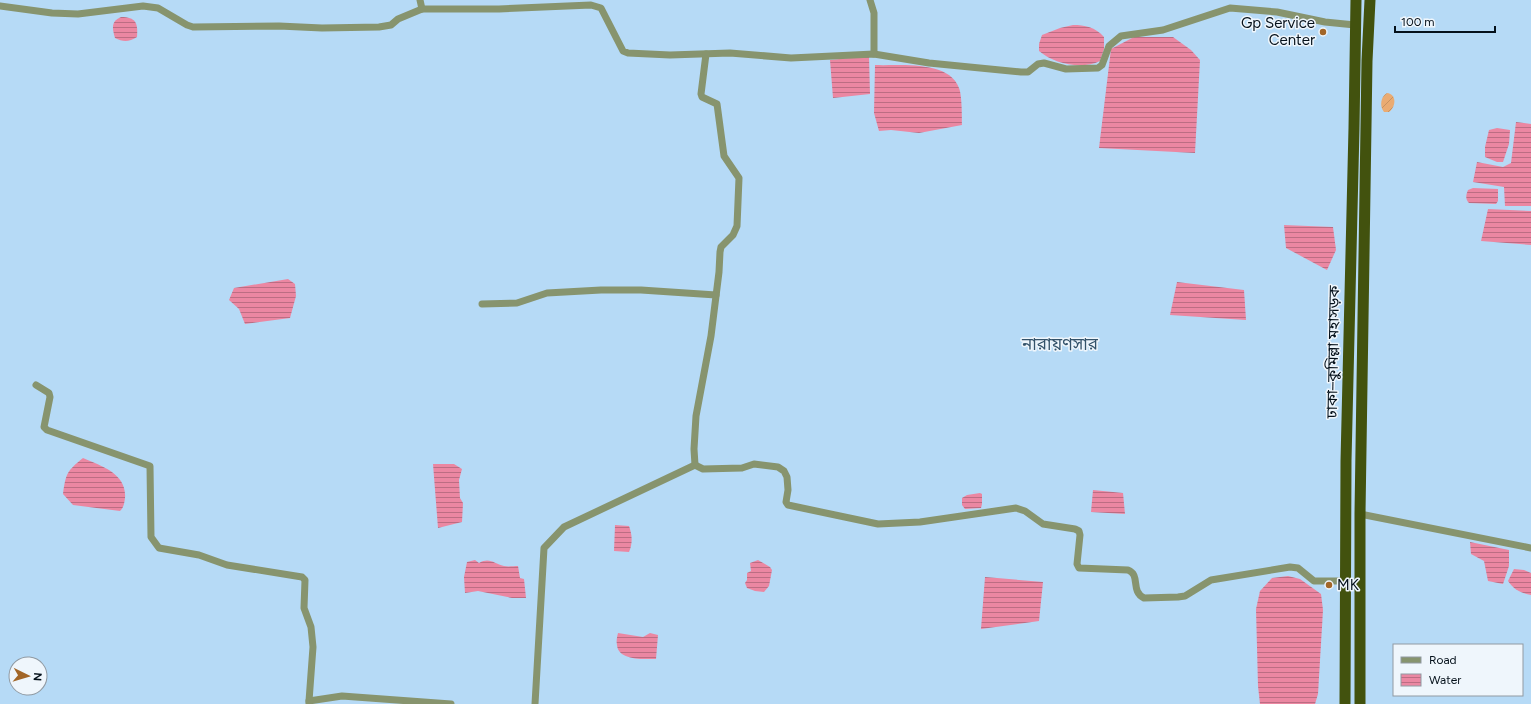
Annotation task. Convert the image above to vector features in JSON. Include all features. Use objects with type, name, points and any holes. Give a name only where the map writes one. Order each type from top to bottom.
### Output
[{"type":"highway","name":"ঢাকা–কুমিল্লা মহাসড়ক","points":[[1345,704],[1346,461],[1356,0]]},
{"type":"highway","name":"ঢাকা–কুমিল্লা মহাসড়ক","points":[[1360,704],[1360,514],[1366,128],[1370,0]]},
{"type":"highway","points":[[1354,128],[1366,128]]},
{"type":"highway","points":[[1345,664],[1360,664]]},
{"type":"street","points":[[420,0],[422,9]]},
{"type":"street","points":[[870,0],[874,13],[874,54]]},
{"type":"street","points":[[0,6],[52,13],[78,14],[143,6],[158,8],[192,27],[279,26],[322,28],[379,27],[391,25],[398,19],[422,9],[499,9],[591,5],[602,8],[623,51],[628,53],[730,54],[791,58],[874,54],[929,63],[1021,72],[1028,72],[1038,64],[1044,63],[1066,69],[1098,68],[1102,65],[1109,46],[1122,36],[1163,30],[1230,8],[1277,12],[1325,22],[1355,25]]},
{"type":"street","points":[[695,464],[694,449],[696,416],[711,336],[721,247],[733,235],[737,226],[738,178],[724,156],[717,104],[702,97],[701,94],[706,54]]},
{"type":"street","points":[[482,304],[518,303],[547,293],[601,290],[641,290],[716,295]]},
{"type":"street","points":[[36,385],[49,393],[50,397],[44,427],[47,430],[150,466],[151,537],[159,548],[199,555],[227,565],[302,577],[304,580],[304,608],[311,626],[313,647],[309,702],[342,696],[451,704]]},
{"type":"street","points":[[695,464],[703,469],[742,468],[754,464],[778,467],[784,470],[787,477],[788,490],[786,502],[788,505],[878,524],[920,522],[1016,508],[1025,510],[1043,524],[1079,531],[1080,535],[1077,564],[1079,568],[1128,570],[1134,575],[1137,591],[1140,596],[1144,598],[1185,596],[1210,580],[1290,566],[1298,568],[1314,581],[1345,581]]},
{"type":"street","points":[[535,704],[544,548],[564,527],[695,464]]},
{"type":"street","points":[[1360,514],[1531,548]]},
{"type":"shaded area","points":[[1387,93],[1393,96],[1394,104],[1389,112],[1384,112],[1382,110],[1381,101],[1383,96]]},
{"type":"water","points":[[121,17],[130,18],[135,22],[137,37],[126,41],[115,38],[113,25],[115,21]]},
{"type":"water","points":[[1073,25],[1090,27],[1104,37],[1104,49],[1100,61],[1085,65],[1068,64],[1045,56],[1039,51],[1039,44],[1042,35]]},
{"type":"water","points":[[1134,37],[1173,37],[1191,50],[1200,60],[1195,153],[1099,148],[1111,49]]},
{"type":"water","points":[[869,56],[870,94],[833,98],[830,60]]},
{"type":"water","points":[[875,65],[922,66],[945,73],[954,79],[960,91],[962,125],[919,133],[891,130],[879,131],[874,113]]},
{"type":"water","points":[[1516,122],[1531,124],[1531,206],[1505,206],[1504,187],[1473,182],[1477,162],[1503,167],[1511,163]]},
{"type":"water","points":[[1497,128],[1510,130],[1509,144],[1503,162],[1497,162],[1485,157],[1485,147],[1489,130]]},
{"type":"water","points":[[1473,188],[1498,189],[1498,201],[1496,204],[1469,203],[1466,198],[1468,190]]},
{"type":"water","points":[[1488,209],[1531,211],[1531,245],[1481,241]]},
{"type":"water","points":[[1284,225],[1333,227],[1336,250],[1327,270],[1286,248]]},
{"type":"water","points":[[288,279],[295,284],[296,296],[290,318],[245,324],[239,309],[229,300],[234,288]]},
{"type":"water","points":[[1177,282],[1244,290],[1246,320],[1170,315]]},
{"type":"water","points":[[83,458],[98,464],[118,477],[125,490],[123,507],[120,511],[73,505],[63,494],[68,473]]},
{"type":"water","points":[[433,464],[454,464],[462,469],[459,480],[460,498],[463,503],[462,522],[438,528]]},
{"type":"water","points":[[1093,490],[1123,493],[1125,514],[1091,512]]},
{"type":"water","points":[[982,494],[981,508],[965,509],[962,505],[962,498],[967,495]]},
{"type":"water","points":[[615,525],[629,526],[632,539],[629,552],[614,551]]},
{"type":"water","points":[[1470,542],[1509,550],[1509,566],[1503,584],[1488,581],[1484,561],[1471,554]]},
{"type":"water","points":[[475,560],[479,563],[489,561],[506,566],[518,566],[520,578],[524,579],[526,598],[512,598],[478,591],[465,593],[464,577],[467,562]]},
{"type":"water","points":[[758,560],[770,567],[772,570],[769,586],[764,592],[747,588],[745,583],[747,580],[747,573],[751,571],[750,563]]},
{"type":"water","points":[[1514,569],[1524,570],[1531,573],[1531,595],[1518,591],[1508,581]]},
{"type":"water","points":[[1288,576],[1300,579],[1321,594],[1323,610],[1318,694],[1315,704],[1260,704],[1258,686],[1256,609],[1260,591],[1272,578]]},
{"type":"water","points":[[985,577],[1043,582],[1039,621],[981,629]]},
{"type":"water","points":[[618,633],[643,637],[650,633],[658,635],[656,659],[633,658],[622,654],[617,644]]},
{"type":"place","name":"Gp Service Center","points":[[1323,32]]},
{"type":"place","name":"MK","points":[[1329,585]]},
{"type":"district","name":"নারায়ণসার","points":[[1060,344]]}]
